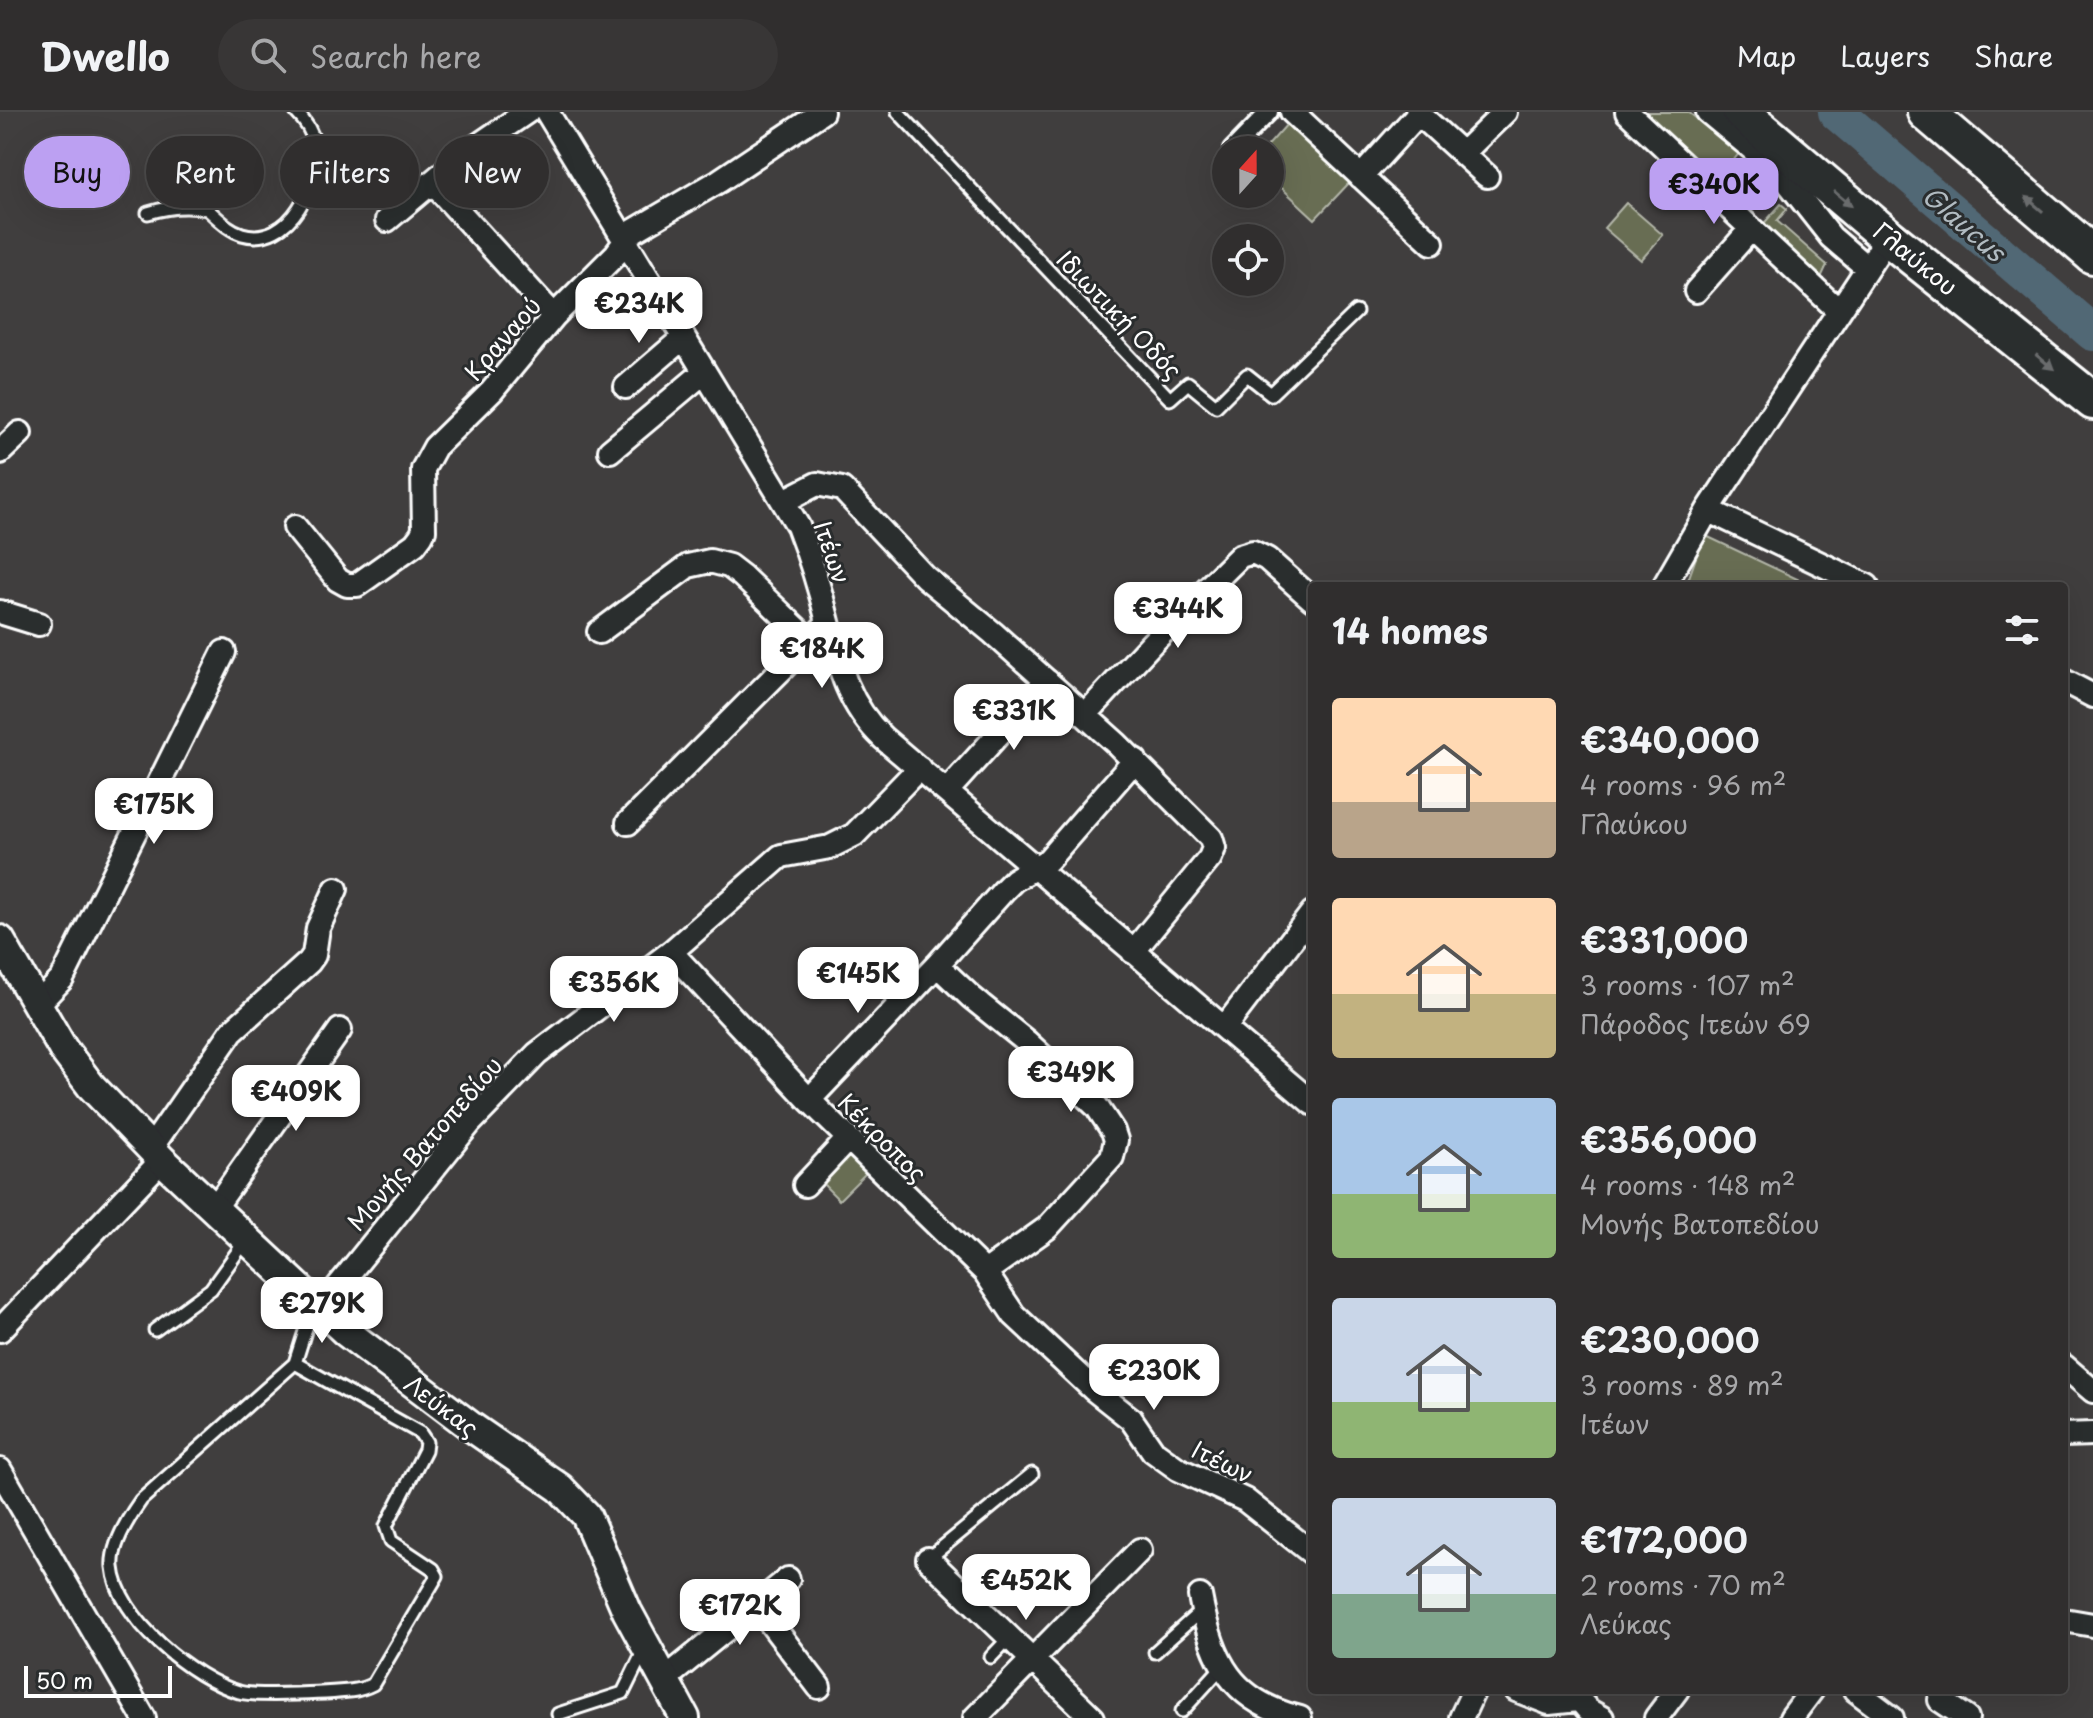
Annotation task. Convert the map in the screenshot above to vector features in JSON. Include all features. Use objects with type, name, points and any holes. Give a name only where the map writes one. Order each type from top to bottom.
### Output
[{"type":"main road","name":"Γλαύκου","points":[[1741,112],[1888,237],[2093,401]]},
{"type":"main road","points":[[1942,117],[2093,255]]},
{"type":"street","points":[[387,220],[468,152],[527,112]]},
{"type":"street","name":"Ιτέων","points":[[547,112],[703,373],[784,501],[805,545],[842,678],[857,709],[883,738],[1308,1100]]},
{"type":"street","name":"Κραναού","points":[[295,527],[338,580],[347,585],[357,585],[415,544],[424,530],[422,475],[430,454],[492,391],[554,316],[624,241],[644,223],[719,181],[822,112]]},
{"type":"street","points":[[1246,136],[1269,112]]},
{"type":"street","points":[[1292,112],[1432,243]]},
{"type":"street","points":[[1463,153],[1505,112]]},
{"type":"street","points":[[1627,112],[1838,310]]},
{"type":"street","name":"Γλαύκου","points":[[1708,112],[1779,171],[1831,237],[1866,267]]},
{"type":"street","points":[[1361,177],[1418,113],[1487,176]]},
{"type":"street","points":[[432,182],[554,316]]},
{"type":"street","points":[[1696,291],[1751,229]]},
{"type":"street","points":[[1666,582],[1708,510],[1888,237]]},
{"type":"street","points":[[626,387],[683,338]]},
{"type":"street","points":[[610,451],[703,373]]},
{"type":"street","points":[[0,452],[20,433]]},
{"type":"street","points":[[784,501],[817,484],[842,489],[925,577],[993,633],[1135,760],[1211,838],[1214,848],[1210,858],[1133,952]]},
{"type":"street","points":[[1708,510],[1859,582]]},
{"type":"street","points":[[1085,715],[1240,556],[1253,552],[1267,559],[1308,595]]},
{"type":"street","points":[[599,632],[688,566],[710,561],[729,566],[742,576],[810,641]]},
{"type":"street","points":[[0,612],[39,624]]},
{"type":"street","points":[[628,823],[828,623]]},
{"type":"street","points":[[36,1006],[62,979],[224,652]]},
{"type":"street","points":[[947,791],[1047,681]]},
{"type":"street","points":[[2068,683],[2093,696]]},
{"type":"street","name":"Κέκροπος","points":[[985,1272],[809,1100],[1005,889],[1048,860],[1135,760]]},
{"type":"street","name":"Μονής Βατοπεδίου","points":[[320,1309],[470,1123],[537,1054],[671,952],[781,856],[830,847],[854,835],[919,768]]},
{"type":"street","points":[[0,1330],[156,1154],[232,1031],[309,962],[314,955],[318,928],[336,889]]},
{"type":"street","points":[[1225,1027],[1308,918]]},
{"type":"street","name":"Λεύκας","points":[[0,940],[63,1049],[91,1086],[156,1154],[320,1309],[382,1360],[573,1500],[586,1515],[620,1595],[685,1718]]},
{"type":"street","points":[[671,952],[809,1100]]},
{"type":"street","points":[[937,965],[1097,1107],[1116,1140],[1112,1157],[1047,1228],[985,1272]]},
{"type":"street","points":[[214,1209],[340,1030]]},
{"type":"street","points":[[805,1185],[848,1139]]},
{"type":"street","name":"Ιτέων","points":[[985,1272],[1014,1315],[1093,1389],[1131,1419],[1153,1451],[1178,1469],[1245,1500],[1308,1550]]},
{"type":"street","points":[[2068,1369],[2093,1391]]},
{"type":"street","points":[[2068,1435],[2093,1434]]},
{"type":"street","points":[[0,1470],[144,1718]]},
{"type":"street","points":[[979,1717],[1140,1550]]},
{"type":"street","points":[[928,1559],[1093,1718]]},
{"type":"street","points":[[665,1679],[788,1579]]},
{"type":"street","points":[[1201,1603],[1209,1637],[1222,1667],[1259,1712],[1300,1718]]},
{"type":"street","points":[[756,1604],[819,1687]]},
{"type":"street","points":[[2068,1621],[2093,1625]]},
{"type":"street","points":[[1461,1718],[1472,1694]]},
{"type":"street","points":[[1526,1694],[1549,1703],[1574,1695],[1588,1710],[1602,1718]]},
{"type":"street","points":[[1656,1718],[1674,1694]]},
{"type":"street","points":[[1791,1718],[1809,1694]]},
{"type":"street","points":[[1860,1694],[1892,1718]]},
{"type":"street","points":[[1942,1694],[1940,1700],[1967,1718]]},
{"type":"lane","points":[[148,213],[180,207],[207,209],[239,233],[261,236],[273,231],[298,209],[307,196],[316,163],[309,127],[296,112]]},
{"type":"lane","name":"Ιδιωτική Οδός","points":[[898,112],[1170,399],[1188,383],[1216,406],[1247,375],[1271,394],[1356,312]]},
{"type":"lane","points":[[155,1330],[211,1289],[246,1240]]},
{"type":"lane","points":[[295,1363],[420,1433],[426,1442],[425,1450],[386,1526],[391,1541],[433,1569],[437,1576],[373,1684],[353,1691],[246,1694],[202,1674],[156,1638],[129,1608],[118,1586],[113,1563],[125,1527],[141,1500],[295,1363],[307,1325],[320,1309]]},
{"type":"lane","points":[[928,1559],[1032,1474]]},
{"type":"lane","points":[[1155,1652],[1201,1603]]},
{"type":"lane","points":[[991,1657],[1009,1638]]},
{"type":"lane","points":[[558,1714],[623,1693],[646,1647]]},
{"type":"lane","points":[[1182,1711],[1222,1667]]},
{"type":"green space","points":[[1637,112],[1688,112],[1740,152],[1726,170],[1735,179],[1721,192]]},
{"type":"green space","points":[[1288,123],[1351,181],[1315,219],[1284,190],[1284,136],[1276,136]]},
{"type":"green space","points":[[1626,203],[1663,235],[1641,260],[1604,228]]},
{"type":"green space","points":[[1781,204],[1787,209],[1777,221],[1827,265],[1819,282],[1759,229]]},
{"type":"green space","points":[[1704,535],[1804,582],[1687,582]]},
{"type":"green space","points":[[850,1149],[870,1169],[839,1200],[825,1186],[824,1175]]},
{"type":"waterway","name":"Glaucus","points":[[1836,112],[2093,333]]}]
